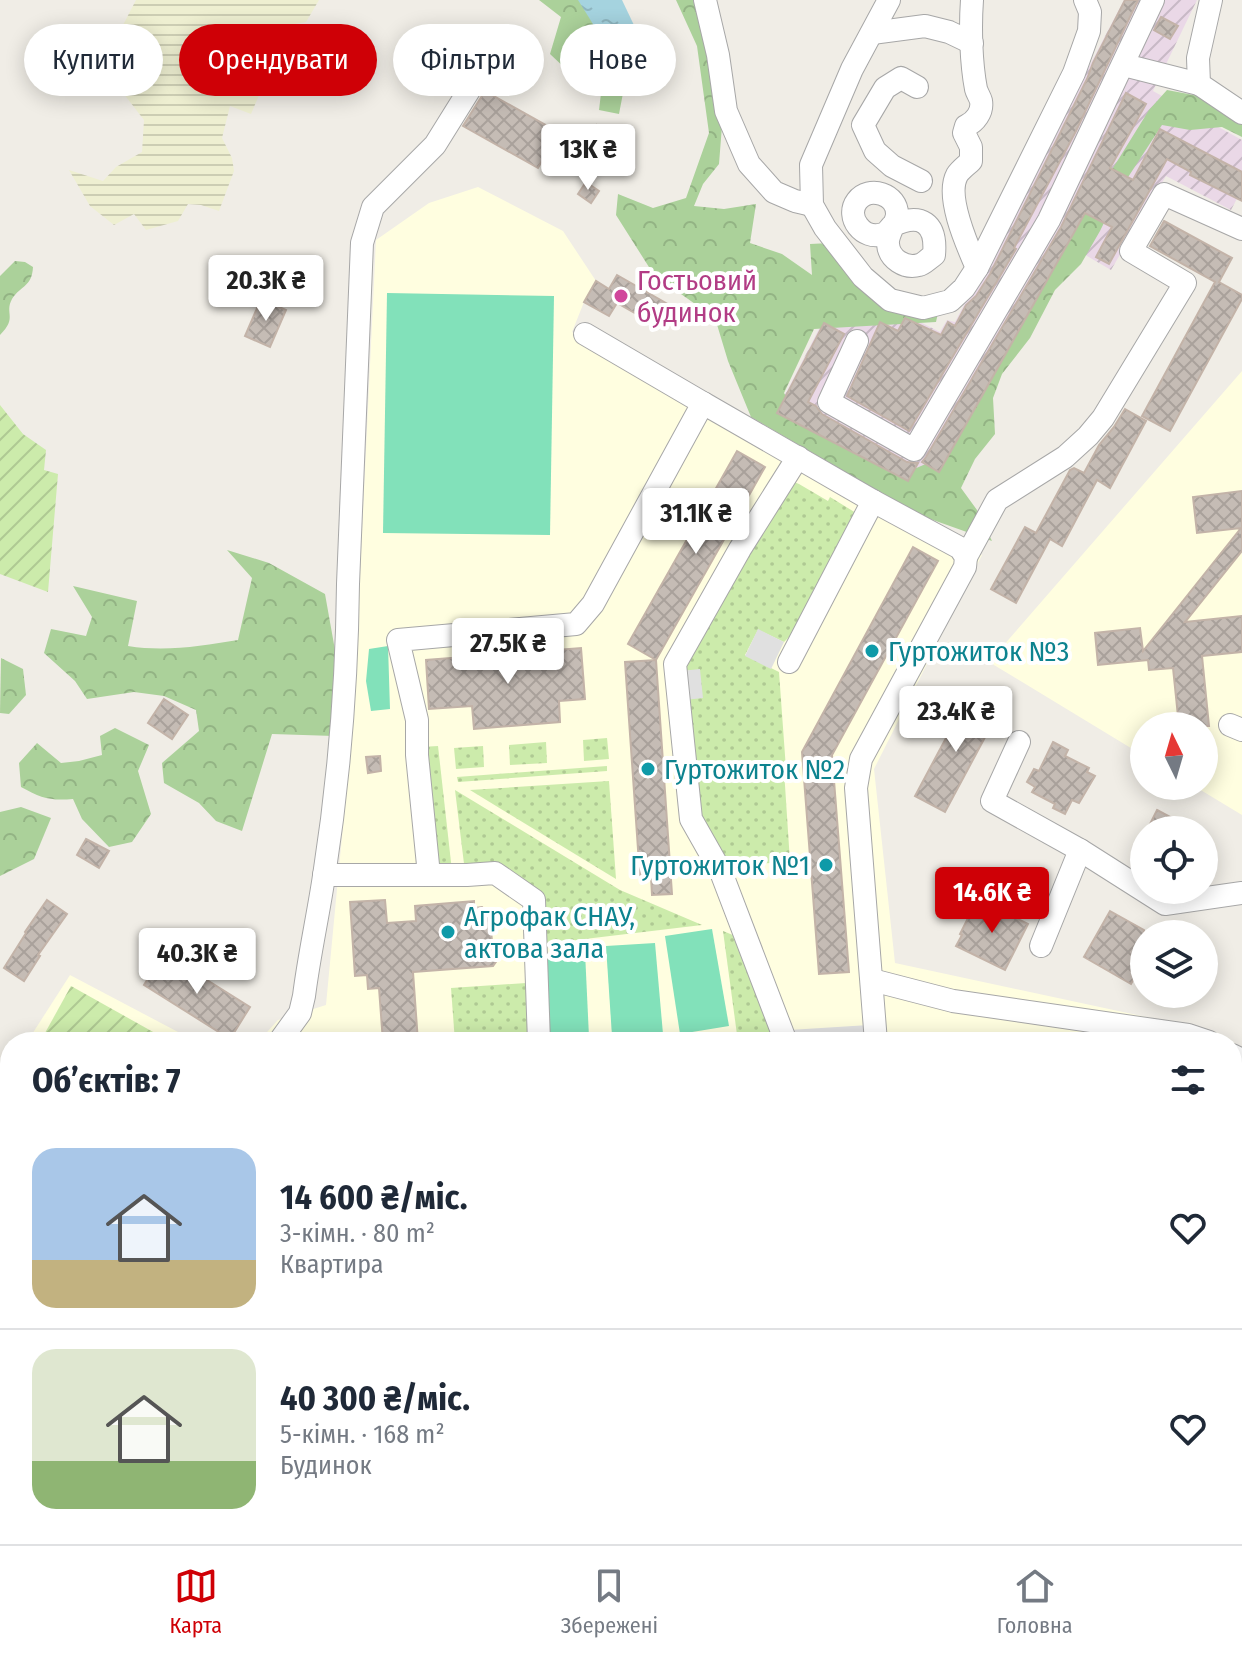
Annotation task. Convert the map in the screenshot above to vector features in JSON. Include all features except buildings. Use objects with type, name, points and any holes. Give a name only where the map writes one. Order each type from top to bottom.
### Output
[{"type":"lane","points":[[705,0],[718,55],[726,111],[749,164],[774,192],[812,205]]},
{"type":"lane","points":[[889,0],[852,69],[811,165],[812,205],[825,228],[863,277],[890,300],[923,308],[950,301],[964,288],[974,261],[1074,73],[1089,31],[1090,12],[1085,0]]},
{"type":"lane","points":[[972,0],[972,43],[980,112],[974,122],[966,126],[964,133],[971,147],[971,161],[957,174],[954,188],[957,212],[974,261]]},
{"type":"lane","points":[[857,341],[829,402],[914,450],[1049,220],[1153,0]]},
{"type":"lane","points":[[1199,84],[1198,58],[1211,0]]},
{"type":"lane","points":[[872,33],[925,26],[949,32],[972,43]]},
{"type":"lane","points":[[1124,65],[1199,84],[1242,113]]},
{"type":"lane","points":[[863,125],[885,88],[901,78],[917,87]]},
{"type":"lane","points":[[286,1032],[300,1013],[324,875],[337,770],[348,635],[362,243],[373,207],[435,145],[466,96]]},
{"type":"lane","points":[[829,123],[863,125]]},
{"type":"lane","points":[[863,125],[875,151],[892,166],[921,181]]},
{"type":"lane","points":[[875,1032],[856,788],[861,759],[965,567],[966,557],[997,500],[1065,457],[1088,436],[1103,418],[1185,283],[1131,251],[1164,194],[1241,226]]},
{"type":"lane","points":[[934,255],[935,239],[928,225],[915,219],[892,226],[888,244],[893,258],[906,266],[921,265],[934,255],[974,261]]},
{"type":"lane","points":[[585,334],[960,548],[966,557]]},
{"type":"lane","points":[[429,875],[417,755],[417,720],[398,640],[576,624],[593,604],[703,403]]},
{"type":"lane","points":[[782,1032],[721,872],[691,819],[675,664],[740,549],[798,457]]},
{"type":"lane","points":[[789,662],[873,501]]},
{"type":"lane","points":[[1019,742],[992,801],[1080,850],[1165,904],[1242,893]]},
{"type":"lane","points":[[1041,946],[1080,850]]},
{"type":"lane","points":[[324,875],[495,873],[534,900],[539,1032]]},
{"type":"lane","points":[[872,980],[953,1001],[1167,1032]]},
{"type":"shaded area","points":[[136,0],[319,0],[306,22],[295,24],[179,24],[179,96],[259,96],[251,114],[230,106],[222,138],[232,158],[234,171],[219,211],[188,204],[178,221],[146,230],[134,214],[114,225],[90,206],[69,170],[103,181],[116,167],[142,152],[144,120],[125,96],[163,96],[163,24],[124,24]]},
{"type":"shaded area","points":[[1124,0],[1197,0],[1153,91],[1242,140],[1242,189],[1231,210],[1166,176],[1111,270],[1070,246],[940,474],[908,484],[775,414],[822,323],[906,315],[940,332],[947,320],[955,322]]},
{"type":"shaded area","points":[[478,187],[563,231],[596,281],[572,332],[678,392],[683,385],[982,555],[874,769],[895,963],[1216,1032],[267,1032],[278,1020],[326,1005],[353,721],[376,240],[429,203]]},
{"type":"shaded area","points":[[1242,371],[1242,815],[1217,800],[1218,712],[1130,712],[1130,748],[989,662]]},
{"type":"shaded area","points":[[758,629],[784,642],[771,669],[745,656]]},
{"type":"shaded area","points":[[700,669],[703,698],[684,700],[681,671]]},
{"type":"shaded area","points":[[70,975],[178,1032],[33,1032]]},
{"type":"shaded area","points":[[869,1025],[869,1032],[790,1032]]},
{"type":"green space","points":[[539,0],[584,0],[595,24],[560,24],[560,63],[550,54],[561,17]]},
{"type":"green space","points":[[676,0],[696,0],[722,126],[719,164],[703,184],[694,206],[724,209],[756,204],[750,243],[782,254],[812,275],[810,244],[830,243],[852,279],[939,308],[936,322],[814,329],[784,393],[805,426],[900,475],[942,457],[1028,305],[1149,110],[1167,90],[1199,96],[1242,124],[1242,137],[1222,127],[1190,130],[1162,125],[1121,188],[1081,264],[1055,290],[1030,338],[1002,374],[993,398],[995,434],[975,459],[961,488],[977,510],[992,541],[919,515],[751,417],[728,361],[715,318],[654,275],[616,215],[618,194],[653,208],[686,198],[709,133],[697,46]]},
{"type":"green space","points":[[601,96],[622,96],[619,114],[599,110]]},
{"type":"green space","points":[[15,261],[33,267],[32,274],[12,299],[10,320],[0,335],[0,276]]},
{"type":"green space","points":[[387,293],[554,296],[550,535],[383,533]]},
{"type":"green space","points":[[0,405],[23,434],[46,450],[44,470],[58,474],[48,592],[0,574]]},
{"type":"green space","points":[[789,480],[828,501],[830,497],[856,513],[795,631],[784,642],[758,630],[745,655],[779,672],[790,862],[721,866],[701,824],[684,700],[700,670],[681,671]]},
{"type":"green space","points":[[227,550],[269,563],[325,594],[335,650],[334,736],[272,734],[242,831],[216,821],[199,803],[164,783],[162,763],[199,731],[196,710],[164,696],[134,692],[87,699],[75,681],[44,653],[51,629],[86,636],[92,617],[73,586],[137,601],[128,646],[170,648],[238,640],[252,578]]},
{"type":"green space","points":[[388,646],[390,709],[371,711],[366,681],[369,649]]},
{"type":"green space","points":[[1,658],[23,669],[26,695],[9,714],[0,713]]},
{"type":"green space","points":[[115,728],[149,745],[138,771],[151,814],[132,842],[109,847],[82,819],[73,799],[46,798],[21,787],[19,763],[37,743],[61,763],[102,755],[100,736]]},
{"type":"green space","points":[[607,738],[609,759],[584,761],[583,740]]},
{"type":"green space","points":[[546,742],[547,763],[510,765],[509,745]]},
{"type":"green space","points":[[438,746],[452,871],[436,871],[421,747]]},
{"type":"green space","points":[[483,746],[484,767],[456,769],[454,748]]},
{"type":"green space","points":[[607,766],[607,771],[458,782],[457,777]]},
{"type":"green space","points":[[609,781],[616,879],[470,790]]},
{"type":"green space","points":[[455,790],[620,890],[702,925],[543,944],[537,902],[465,872]]},
{"type":"green space","points":[[21,807],[51,818],[34,859],[0,876],[0,812]]},
{"type":"green space","points":[[712,929],[729,1026],[680,1032],[665,936]]},
{"type":"green space","points":[[723,931],[740,938],[774,1032],[737,1032]]},
{"type":"green space","points":[[655,943],[663,1032],[612,1032],[606,946]]},
{"type":"green space","points":[[585,952],[589,1032],[550,1032],[546,954]]},
{"type":"green space","points":[[526,983],[530,1032],[454,1032],[451,988]]},
{"type":"green space","points":[[71,986],[153,1032],[46,1032]]},
{"type":"water","points":[[578,0],[622,0],[633,24],[593,24]]},
{"type":"place","name":"Гостьовий будинок","points":[[621,296]]},
{"type":"place","name":"Гуртожиток №3","points":[[872,651]]},
{"type":"place","name":"Гуртожиток №2","points":[[648,769]]},
{"type":"place","name":"Гуртожиток №1","points":[[826,865]]},
{"type":"place","name":"Агрофак СНАУ, актова зала","points":[[448,932]]}]
